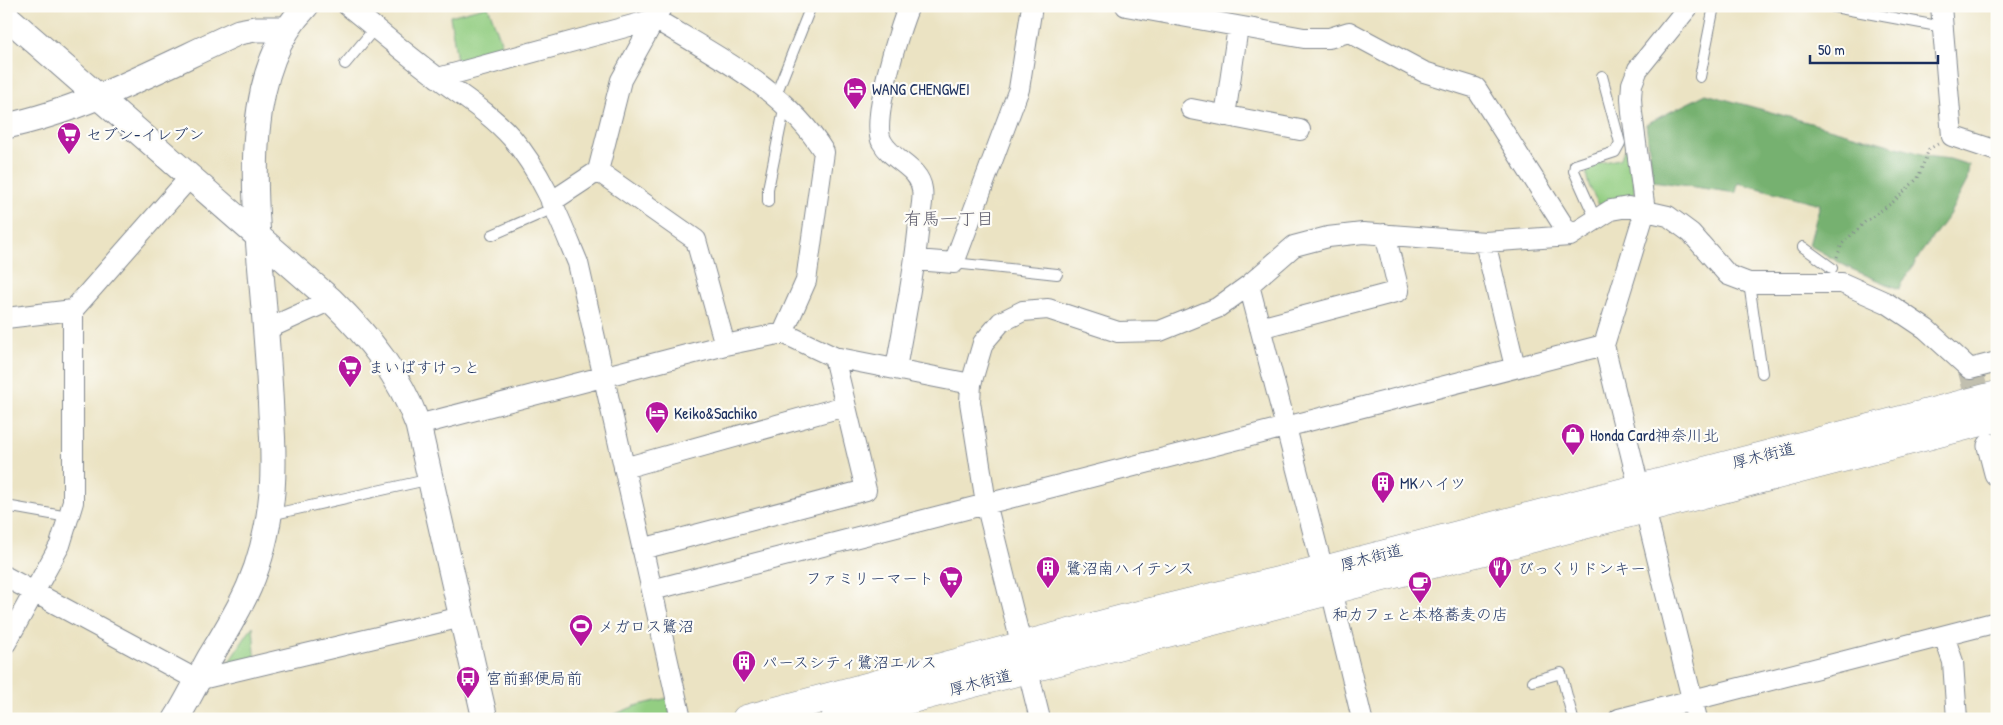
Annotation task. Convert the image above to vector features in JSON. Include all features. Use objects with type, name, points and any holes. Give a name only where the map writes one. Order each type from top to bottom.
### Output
[{"type":"highway","name":"厚木街道","points":[[835,719],[1024,659],[1126,618],[1327,580],[1642,498],[1997,395]]},
{"type":"highway","name":"厚木街道","points":[[1642,498],[1997,418]]},
{"type":"highway","name":"厚木街道","points":[[746,719],[1024,659]]},
{"type":"street","points":[[176,719],[249,587],[264,542],[269,515],[273,452],[255,202],[258,131],[261,106],[270,66],[288,28],[306,6]]},
{"type":"street","points":[[348,6],[438,78],[480,108],[512,138],[535,170],[552,205],[578,263],[681,719]]},
{"type":"street","points":[[896,369],[916,260],[922,189],[916,173],[897,160],[881,141],[878,119],[896,37],[909,6]]},
{"type":"street","points":[[916,260],[954,263],[1019,89],[1032,6]]},
{"type":"street","points":[[1126,6],[1304,38],[1329,38],[1349,32],[1424,72],[1476,88],[1570,236]]},
{"type":"street","points":[[1689,6],[1638,69],[1632,84],[1632,113],[1645,211],[1604,345],[1695,709]]},
{"type":"street","points":[[1941,6],[1952,136],[1997,151]]},
{"type":"street","points":[[438,78],[658,12]]},
{"type":"street","points":[[658,12],[780,101],[812,134],[824,152],[806,281],[783,333]]},
{"type":"street","points":[[552,205],[598,170],[621,80],[658,12]]},
{"type":"street","points":[[6,16],[332,300],[373,344],[388,365],[408,398],[418,425],[485,719]]},
{"type":"street","points":[[1225,116],[1238,27]]},
{"type":"street","points":[[6,126],[28,122],[97,97],[240,32],[255,29],[288,28]]},
{"type":"street","points":[[1191,109],[1300,130]]},
{"type":"street","points":[[598,170],[696,240],[725,345]]},
{"type":"street","points":[[6,643],[60,545],[72,502],[73,310],[190,177]]},
{"type":"street","points":[[1040,719],[986,503],[970,402],[971,384],[983,343],[1001,322],[1023,311],[1048,309],[1118,332],[1160,331],[1217,308],[1249,285],[1294,246],[1328,237],[1363,232],[1484,242],[1570,236],[1611,210],[1628,207],[1668,216],[1691,233],[1728,275],[1748,284],[1842,284],[1887,303],[1926,329],[1970,369],[1997,362]]},
{"type":"street","points":[[1260,328],[1399,291],[1385,234]]},
{"type":"street","points":[[1484,242],[1516,367]]},
{"type":"street","points":[[1249,285],[1362,719]]},
{"type":"street","points":[[265,330],[332,300]]},
{"type":"street","points":[[6,318],[73,310]]},
{"type":"street","points":[[418,425],[725,345],[783,333],[834,357],[971,384]]},
{"type":"street","points":[[652,590],[1604,345]]},
{"type":"street","points":[[642,549],[866,490],[834,357]]},
{"type":"street","points":[[624,468],[845,406]]},
{"type":"street","points":[[1990,446],[1997,473]]},
{"type":"street","points":[[6,577],[197,680],[462,617]]},
{"type":"street","points":[[1619,719],[1695,709],[1997,622]]},
{"type":"street","points":[[1944,636],[1953,662],[1957,719]]},
{"type":"lane","points":[[768,202],[768,189],[780,101],[811,6]]},
{"type":"lane","points":[[1700,78],[1714,6]]},
{"type":"lane","points":[[1834,7],[1943,27]]},
{"type":"lane","points":[[345,64],[375,28]]},
{"type":"lane","points":[[1596,220],[1574,171],[1575,165],[1615,152],[1620,143],[1602,76]]},
{"type":"lane","points":[[492,235],[552,205]]},
{"type":"lane","points":[[1803,247],[1832,268]]},
{"type":"lane","points":[[954,263],[1057,274]]},
{"type":"lane","points":[[1748,284],[1762,373]]},
{"type":"lane","points":[[269,515],[431,479]]},
{"type":"lane","points":[[6,506],[68,517]]},
{"type":"lane","points":[[1533,681],[1561,672],[1573,719]]},
{"type":"path","points":[[1832,268],[1842,244],[1866,222],[1893,202],[1918,178],[1929,149],[1952,136]]},
{"type":"green space","points":[[488,6],[505,52],[457,61],[450,16]]},
{"type":"green space","points":[[1706,94],[1933,157],[1950,159],[1969,165],[1967,181],[1949,215],[1921,253],[1899,289],[1849,268],[1809,245],[1820,204],[1738,183],[1736,193],[1653,181],[1646,124]]},
{"type":"green space","points":[[1630,148],[1635,191],[1626,201],[1599,205],[1588,180],[1587,170],[1589,165],[1619,159],[1625,150]]},
{"type":"green space","points":[[253,626],[256,667],[220,675]]},
{"type":"green space","points":[[668,698],[671,719],[604,719],[635,706]]},
{"type":"tunnel","points":[[1970,369],[1983,420]]},
{"type":"place","name":"WANG CHENGWEI","points":[[855,110]]},
{"type":"place","name":"セブン-イレブン","points":[[69,155]]},
{"type":"place","name":"まいばすけっと","points":[[350,388]]},
{"type":"place","name":"Keiko&Sachiko","points":[[657,434]]},
{"type":"place","name":"Honda Card神奈川北","points":[[1573,456]]},
{"type":"place","name":"MKハイツ","points":[[1383,504]]},
{"type":"place","name":"鷺沼南ハイテンス","points":[[1048,589]]},
{"type":"place","name":"びっくりドンキー","points":[[1500,589]]},
{"type":"place","name":"ファミリーマート","points":[[951,599]]},
{"type":"place","name":"和カフェと本格蕎麦の店","points":[[1420,604]]},
{"type":"place","name":"メガロス鷺沼","points":[[581,647]]},
{"type":"place","name":"パースシティ鷺沼エルス","points":[[744,683]]},
{"type":"place","name":"宮前郵便局前","points":[[468,699]]},
{"type":"district","name":"有馬一丁目","points":[[949,218]]}]
